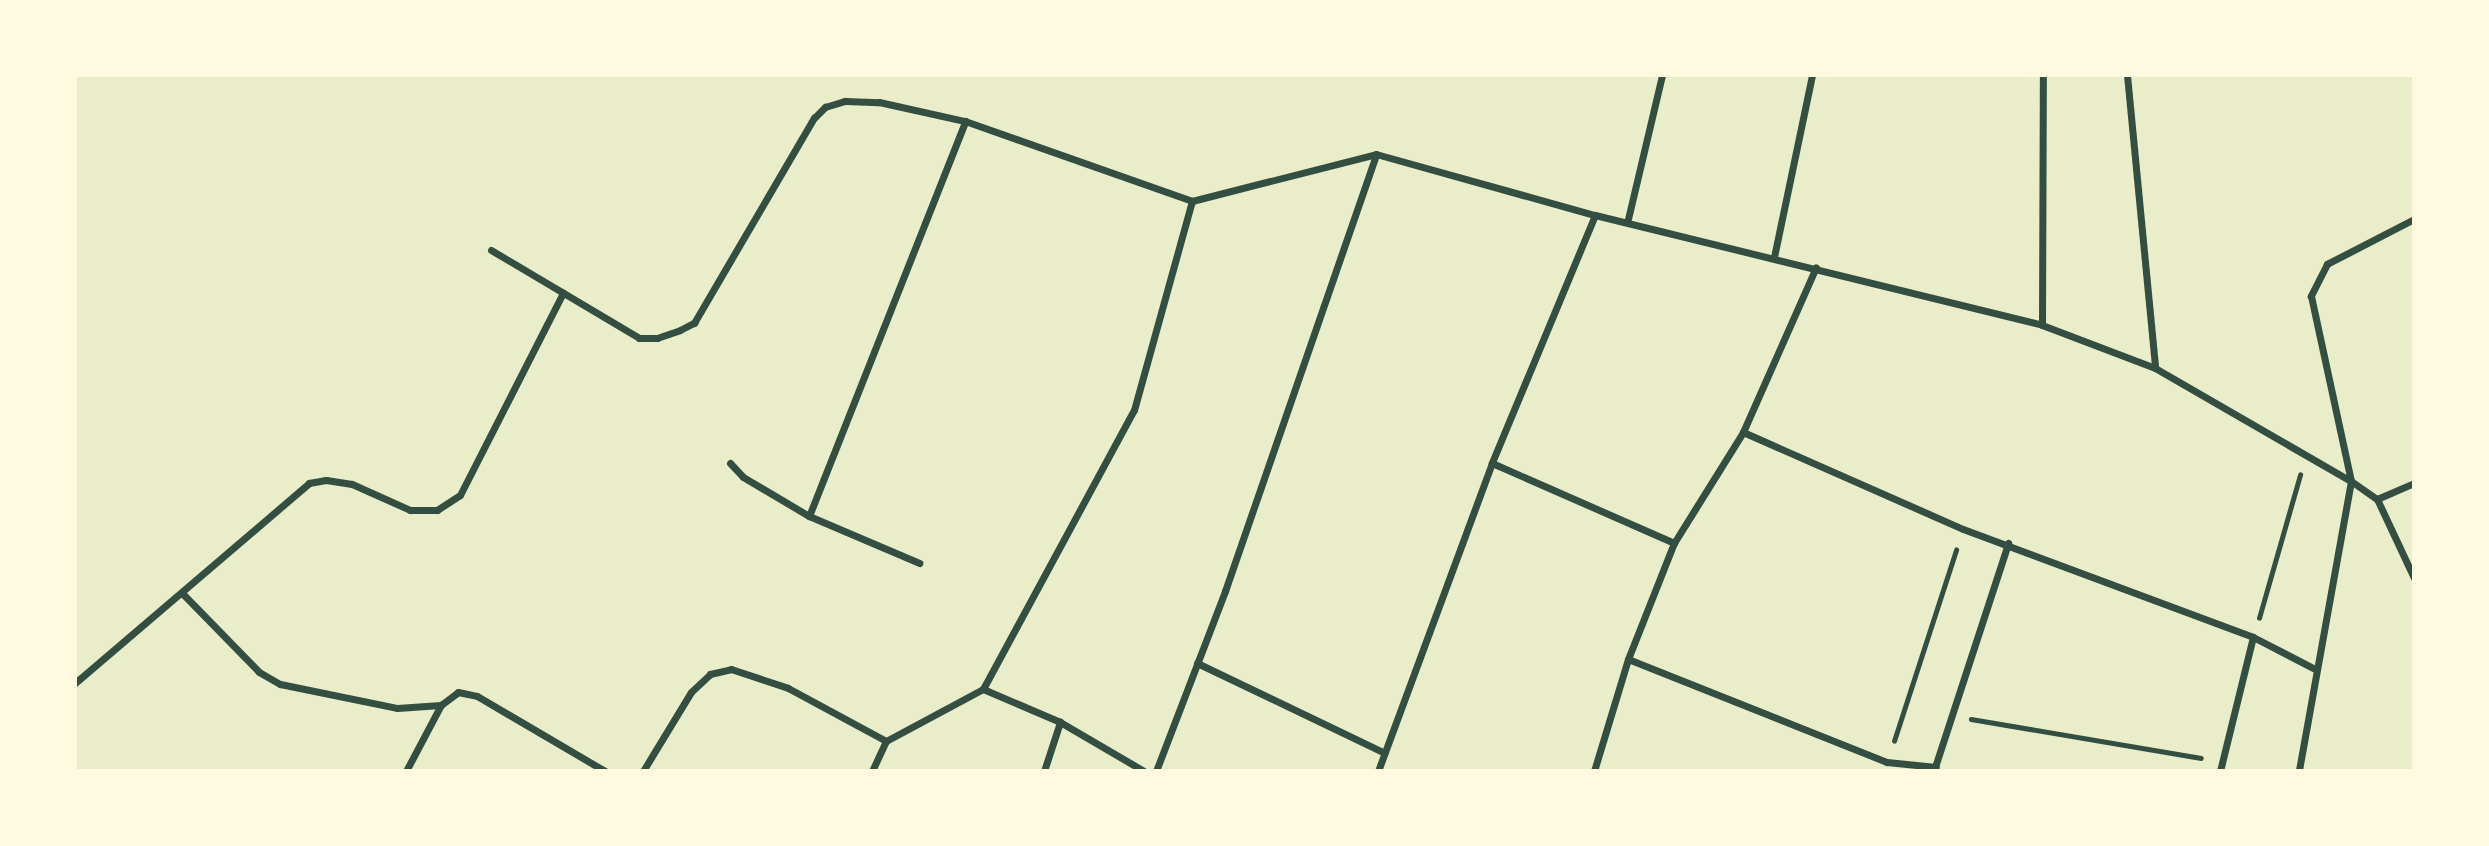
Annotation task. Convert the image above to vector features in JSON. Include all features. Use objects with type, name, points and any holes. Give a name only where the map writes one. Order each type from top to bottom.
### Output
[{"type":"street","points":[[1628,219],[1662,75]]},
{"type":"street","points":[[1774,257],[1812,75]]},
{"type":"street","points":[[2042,325],[2043,75]]},
{"type":"street","points":[[2127,75],[2155,368]]},
{"type":"street","points":[[491,250],[639,338],[657,338],[680,330],[694,323],[814,118],[825,107],[845,101],[879,102],[965,121],[1192,201],[1376,154],[1595,215],[1628,219],[2042,325],[2155,368],[2306,454],[2376,499],[2414,578]]},
{"type":"street","points":[[809,516],[965,121]]},
{"type":"street","points":[[1156,771],[1278,445],[1376,154]]},
{"type":"street","points":[[872,771],[886,741],[983,690],[1134,410],[1192,201]]},
{"type":"street","points":[[1378,771],[1492,463],[1595,215]]},
{"type":"street","points":[[2300,771],[2315,669],[2351,481],[2311,296],[2327,264],[2414,219]]},
{"type":"street","points":[[1594,771],[1628,659],[1675,543],[1743,432],[1816,267]]},
{"type":"street","points":[[75,683],[309,483],[326,480],[352,484],[410,510],[437,510],[460,495],[563,293]]},
{"type":"street","points":[[1743,432],[1963,529],[2008,543],[2253,637],[2315,669]]},
{"type":"street","points":[[730,463],[743,477],[809,516],[919,563]]},
{"type":"street","points":[[1492,463],[1675,543]]},
{"type":"street","points":[[2376,499],[2414,483]]},
{"type":"street","points":[[1628,659],[1887,762],[1935,769],[2008,543]]},
{"type":"street","points":[[182,593],[259,672],[280,684],[397,708],[441,705]]},
{"type":"street","points":[[2220,771],[2253,637]]},
{"type":"street","points":[[1198,663],[1385,753]]},
{"type":"street","points":[[643,771],[691,692],[710,674],[732,669],[788,688],[886,741]]},
{"type":"street","points":[[983,690],[1060,722],[1143,771]]},
{"type":"street","points":[[406,771],[441,705],[457,692],[477,696],[605,771]]},
{"type":"street","points":[[1044,771],[1060,722]]},
{"type":"path","points":[[2253,637],[2306,454]]},
{"type":"path","points":[[1887,762],[1963,529]]},
{"type":"path","points":[[1950,716],[2222,762]]}]
